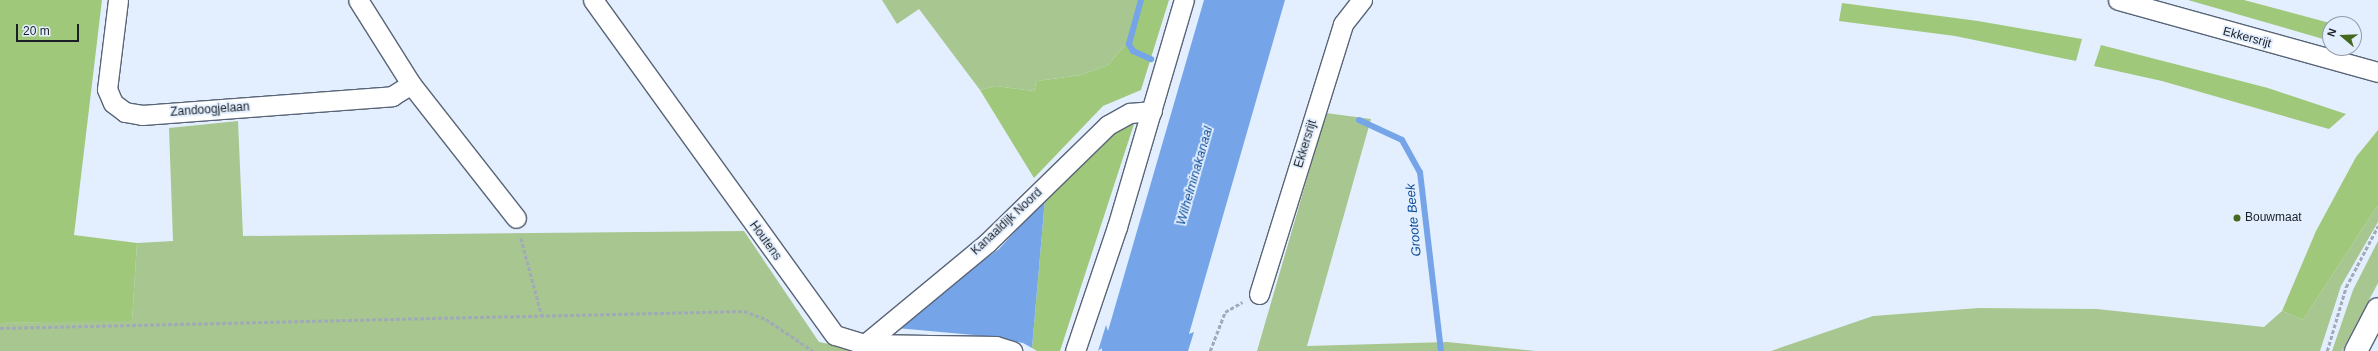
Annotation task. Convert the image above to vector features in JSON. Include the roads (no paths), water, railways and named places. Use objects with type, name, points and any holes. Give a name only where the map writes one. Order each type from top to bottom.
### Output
[{"type":"main road","points":[[2356,351],[2378,309]]},
{"type":"street","name":"Zandoogjelaan","points":[[118,0],[106,89],[113,103],[125,112],[142,115],[392,96],[411,84]]},
{"type":"street","points":[[358,0],[411,84],[516,218]]},
{"type":"street","name":"Houtens","points":[[593,0],[827,328],[840,339],[865,344],[996,346],[1012,351]]},
{"type":"street","points":[[1075,351],[1152,111],[1184,0]]},
{"type":"street","name":"Ekkersrijt","points":[[1259,294],[1343,24],[1362,0]]},
{"type":"street","name":"Ekkersrijt","points":[[2118,0],[2378,72]]},
{"type":"street","name":"Kanaaldijk Noord","points":[[865,344],[987,243],[1108,125],[1130,113],[1152,111]]},
{"type":"water","name":"Wilhelminakanaal","points":[[1204,0],[1285,0],[1189,334],[1194,332],[1188,351],[1102,351],[1102,348],[1098,351],[1106,325],[1108,331]]},
{"type":"water","points":[[1045,199],[1032,348],[1023,343],[974,335],[896,328],[922,304],[999,249]]},
{"type":"waterway","name":"Groote Beek","points":[[1141,0],[1129,44],[1133,51],[1151,59]]},
{"type":"waterway","name":"Groote Beek","points":[[1359,120],[1402,140],[1420,172],[1441,351]]},
{"type":"place","name":"Bouwmaat","points":[[2237,218]]}]
